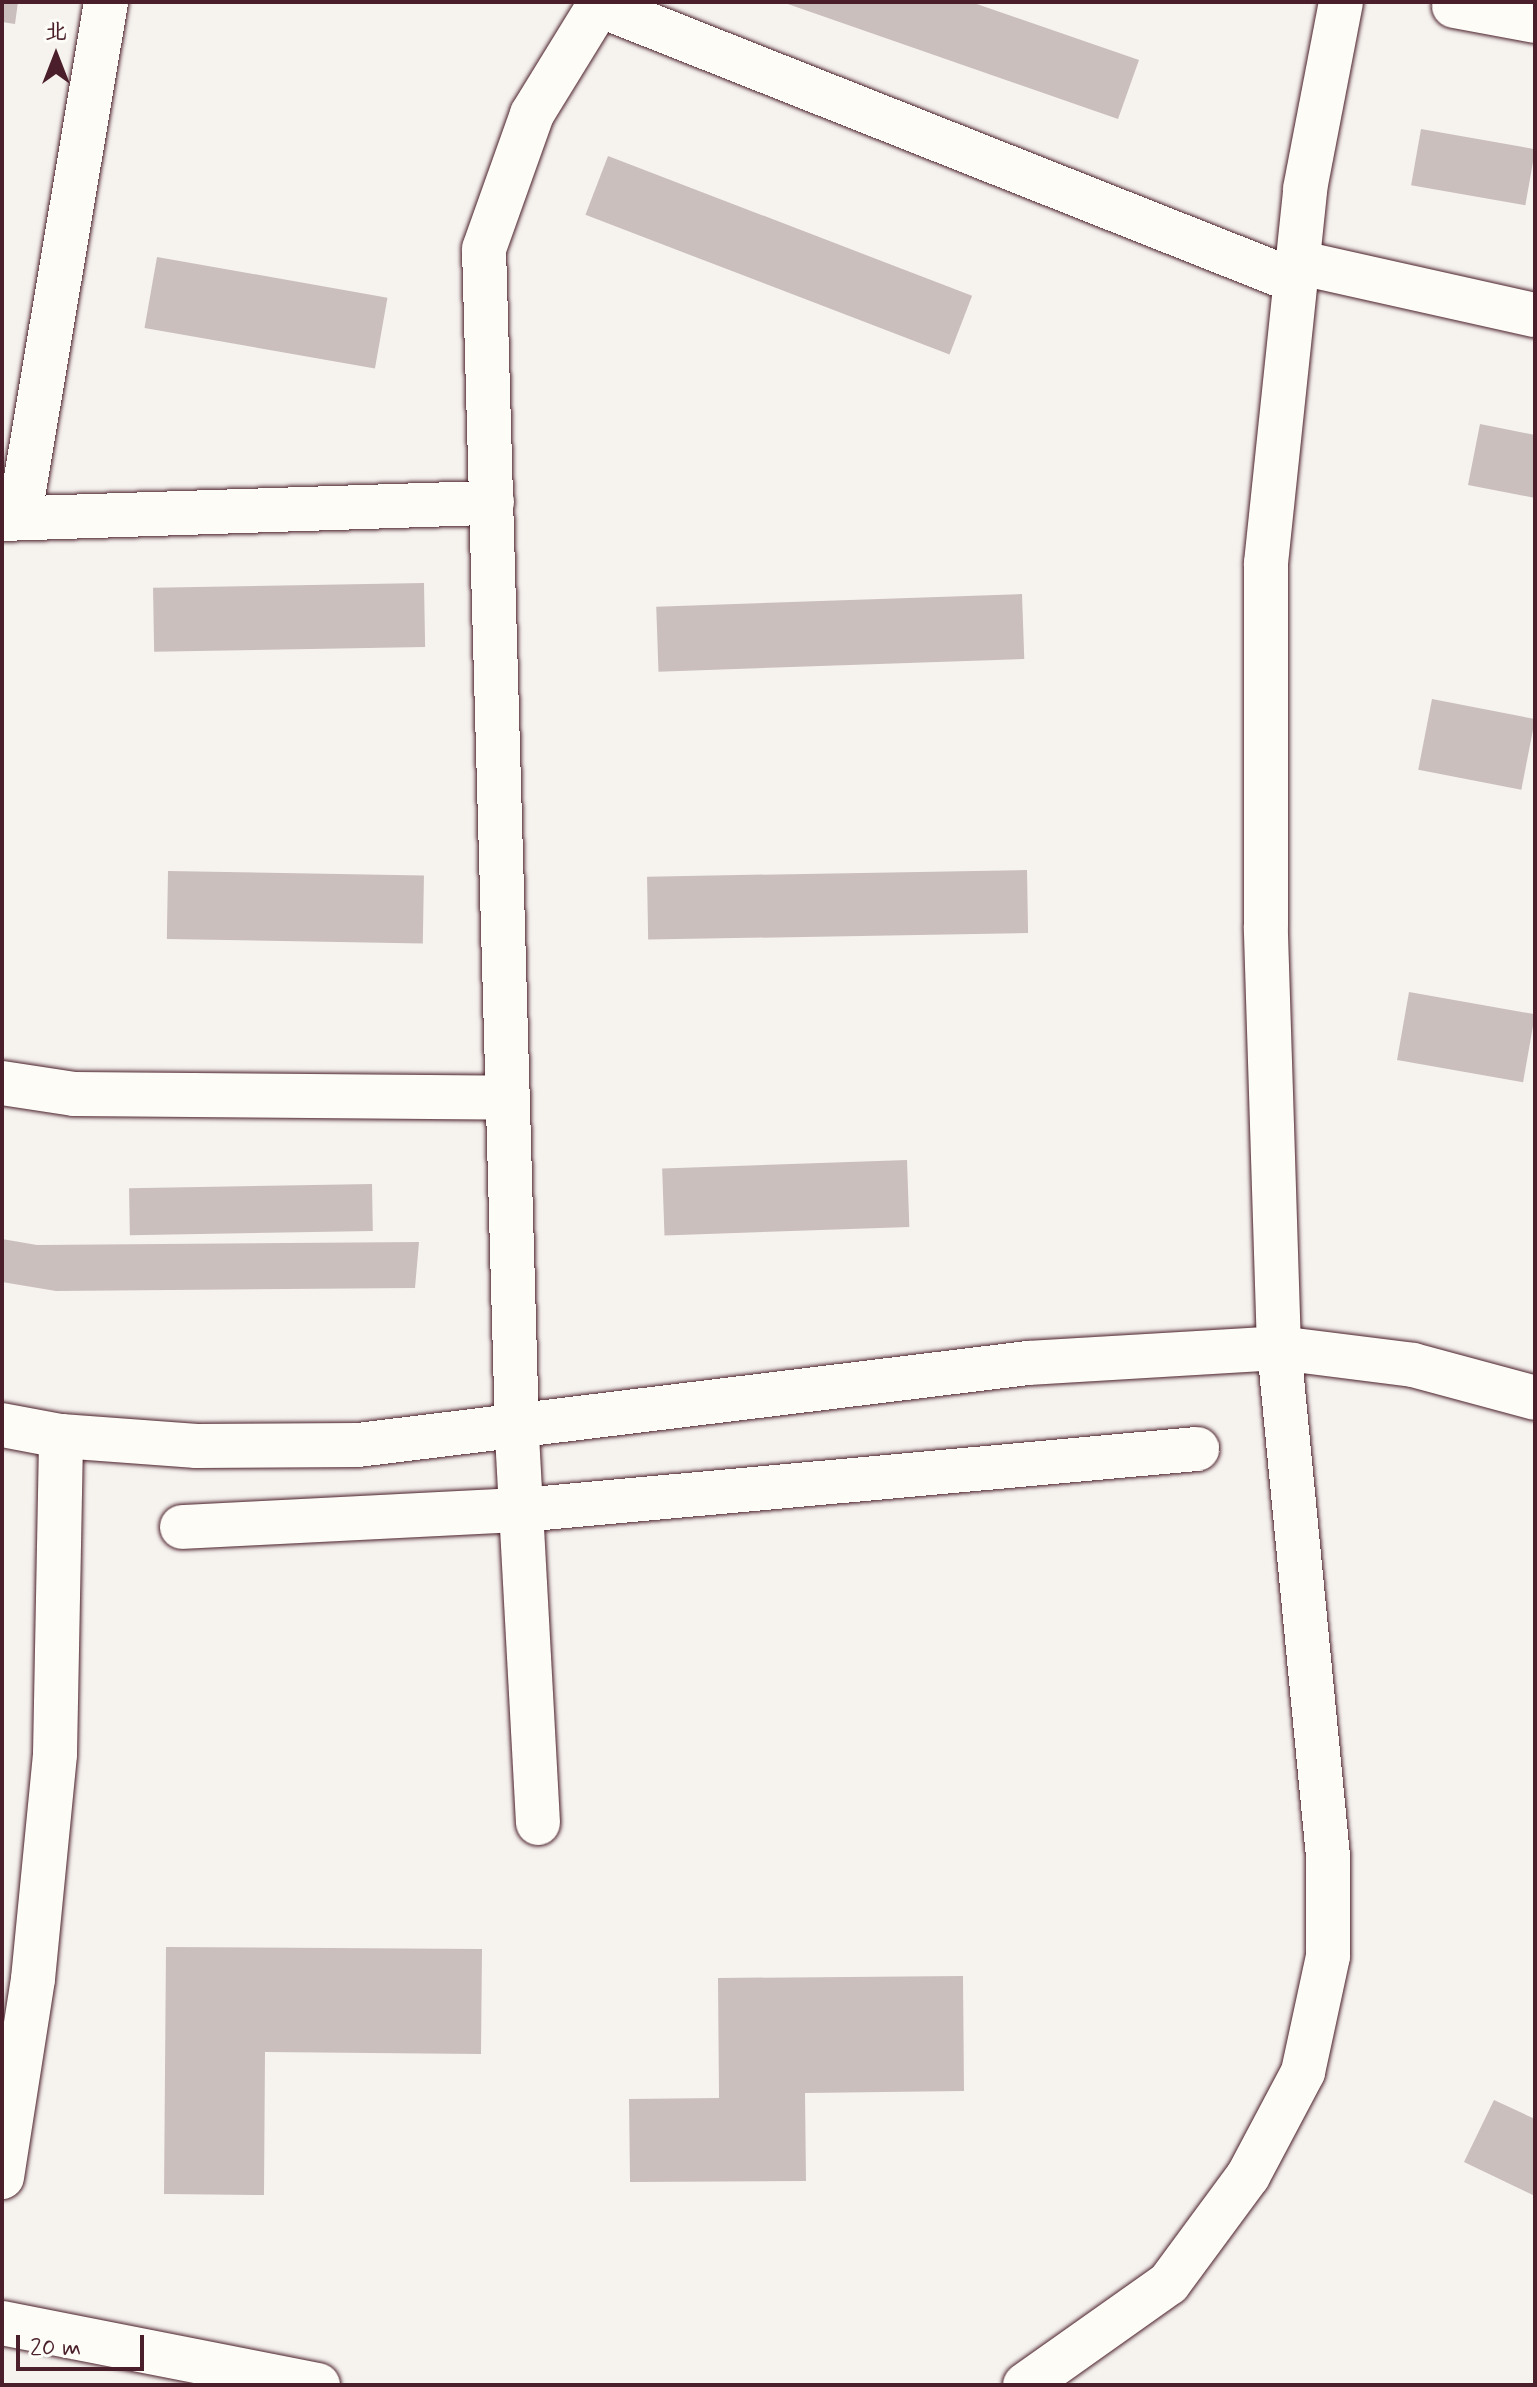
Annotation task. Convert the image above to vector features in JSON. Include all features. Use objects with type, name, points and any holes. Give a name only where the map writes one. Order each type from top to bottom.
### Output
[{"type":"street","points":[[106,2],[13,508],[492,503]]},
{"type":"street","points":[[1025,2385],[1087,2346],[1169,2283],[1248,2176],[1303,2072],[1328,1956],[1328,1856],[1279,1348],[1266,926],[1266,563],[1305,189],[1341,2]]},
{"type":"street","points":[[538,1823],[517,1429],[484,249],[532,114],[600,4],[1296,272],[1535,315]]},
{"type":"street","points":[[1454,6],[1535,21]]},
{"type":"street","points":[[2,1083],[74,1094],[508,1098]]},
{"type":"street","points":[[2,1425],[61,1436],[197,1446],[358,1445],[517,1429],[1028,1363],[1279,1348],[1413,1365],[1535,1398]]},
{"type":"street","points":[[2,2177],[33,1979],[55,1754],[61,1436]]},
{"type":"street","points":[[182,1527],[521,1510],[1197,1449]]},
{"type":"street","points":[[2,2323],[318,2385]]},
{"type":"building","points":[[2,2],[18,2],[15,24],[2,22]]},
{"type":"building","points":[[782,2],[971,2],[1139,60],[1118,119]]},
{"type":"building","points":[[1421,129],[1535,149],[1525,205],[1411,185]]},
{"type":"building","points":[[608,156],[972,296],[950,355],[585,215]]},
{"type":"building","points":[[157,257],[387,298],[375,369],[144,328]]},
{"type":"building","points":[[1480,424],[1535,435],[1535,498],[1468,485]]},
{"type":"building","points":[[424,583],[425,647],[154,652],[153,588]]},
{"type":"building","points":[[1022,594],[1024,659],[658,672],[656,607]]},
{"type":"building","points":[[1432,699],[1535,719],[1521,790],[1418,770]]},
{"type":"building","points":[[1027,870],[1028,933],[648,940],[647,877]]},
{"type":"building","points":[[168,871],[424,875],[423,943],[167,939]]},
{"type":"building","points":[[1409,992],[1535,1014],[1523,1082],[1397,1060]]},
{"type":"building","points":[[907,1160],[909,1227],[664,1236],[662,1169]]},
{"type":"building","points":[[372,1184],[373,1231],[130,1235],[129,1188]]},
{"type":"building","points":[[2,1239],[37,1245],[419,1242],[415,1288],[56,1291],[2,1282]]},
{"type":"building","points":[[166,1947],[482,1949],[481,2054],[265,2052],[264,2195],[164,2194]]},
{"type":"building","points":[[963,1976],[964,2091],[805,2093],[806,2181],[630,2182],[629,2099],[719,2098],[718,1978]]},
{"type":"building","points":[[1494,2100],[1535,2119],[1535,2196],[1464,2162]]}]
